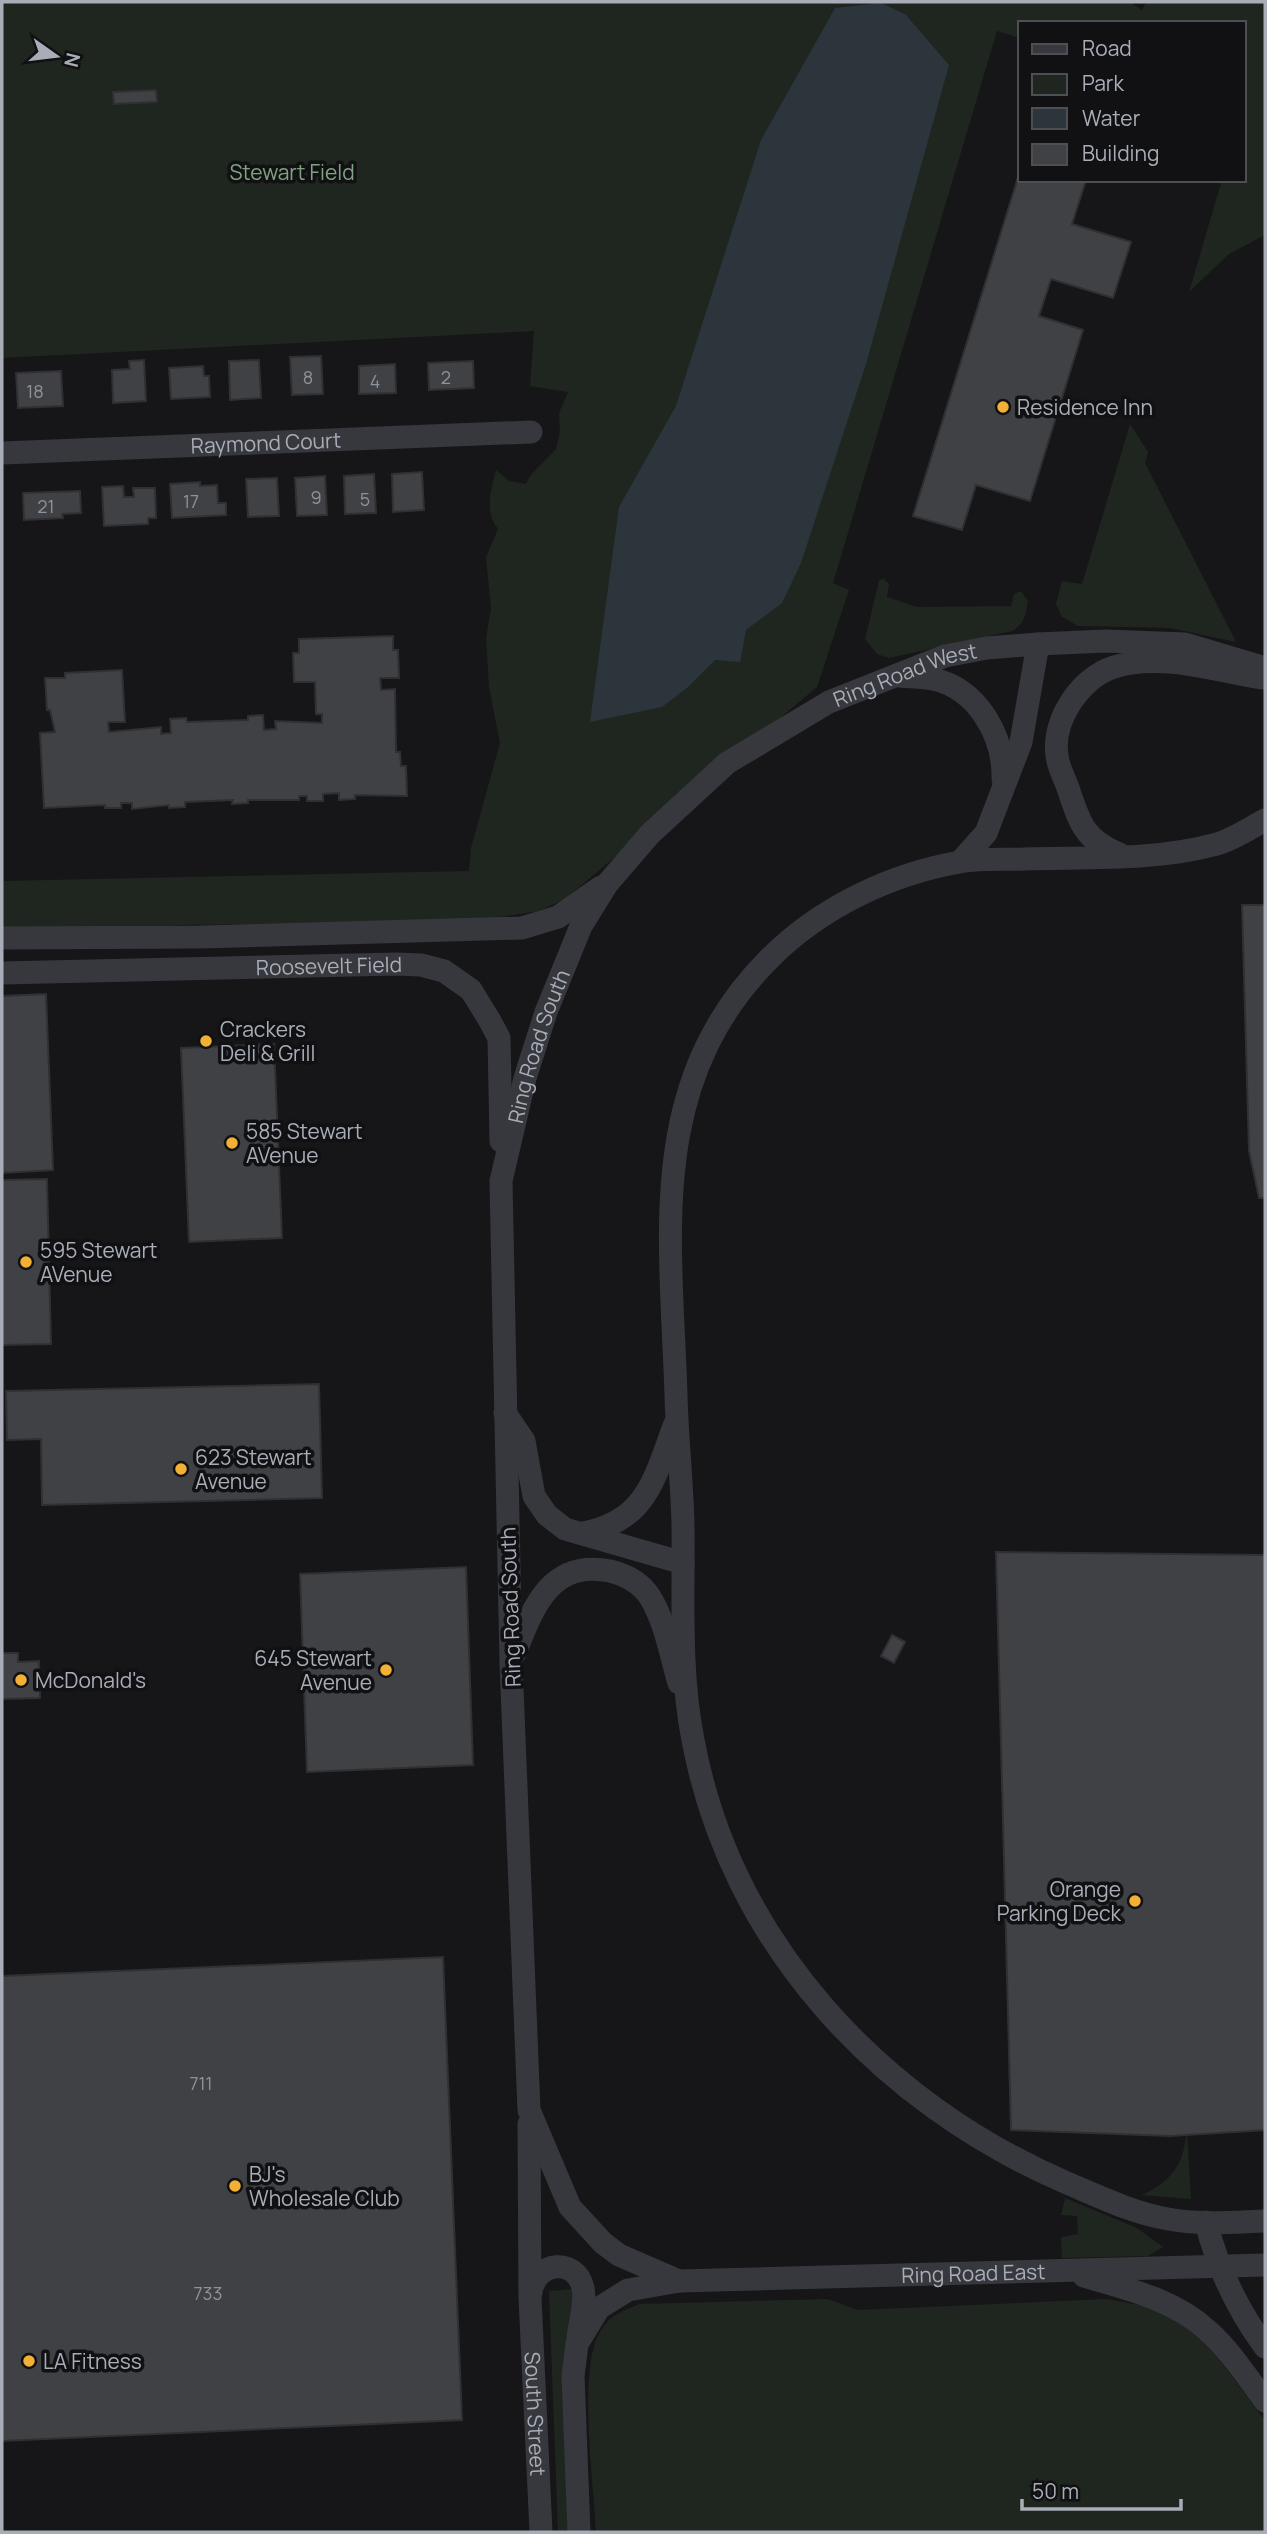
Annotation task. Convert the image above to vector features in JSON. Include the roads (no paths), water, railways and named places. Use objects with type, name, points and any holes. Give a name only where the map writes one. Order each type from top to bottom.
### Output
[{"type":"street","name":"Raymond Court","points":[[2,453],[531,432]]},
{"type":"street","name":"Ring Road West","points":[[607,884],[649,834],[727,763],[828,702],[944,656],[987,648],[1106,640],[1185,644],[1265,668]]},
{"type":"street","points":[[961,861],[986,833],[1021,743],[1038,644]]},
{"type":"street","points":[[1123,856],[1099,846],[1088,836],[1079,820],[1057,760],[1058,733],[1068,708],[1083,686],[1113,668],[1146,662],[1208,667],[1265,679]]},
{"type":"street","points":[[895,676],[935,679],[975,702],[996,735],[1003,756],[1003,793]]},
{"type":"street","points":[[689,1713],[676,1421],[671,1171],[685,1099],[703,1055],[739,994],[769,959],[800,931],[846,901],[882,884],[961,861],[1167,855],[1223,842],[1265,820]]},
{"type":"street","name":"Roosevelt Field","points":[[2,938],[200,937],[522,928],[558,917],[607,884]]},
{"type":"street","name":"Ring Road South","points":[[607,884],[582,926],[546,1012],[524,1078],[503,1161],[501,1181],[512,1663],[528,2110],[570,2207],[603,2243],[620,2255],[679,2281]]},
{"type":"street","name":"Roosevelt Field","points":[[2,974],[397,964],[421,965],[444,971],[471,990],[499,1038],[499,1122],[503,1161]]},
{"type":"street","points":[[505,1413],[524,1441],[534,1496],[547,1515],[565,1529],[579,1534],[683,1563]]},
{"type":"street","points":[[579,1534],[611,1526],[638,1506],[651,1483],[676,1421]]},
{"type":"street","points":[[512,1663],[533,1608],[555,1582],[589,1570],[619,1573],[642,1587],[653,1602],[689,1713],[708,1797],[746,1890],[796,1970],[854,2040],[918,2099],[968,2133],[1016,2160],[1131,2209],[1168,2219],[1206,2222],[1265,2221]]},
{"type":"street","name":"South Street","points":[[528,2110],[530,2298],[541,2532]]},
{"type":"street","points":[[1206,2222],[1220,2266],[1265,2347]]},
{"type":"street","name":"Ring Road East","points":[[679,2281],[1265,2265]]},
{"type":"street","name":"South Street","points":[[530,2298],[534,2278],[543,2270],[563,2267],[575,2274],[583,2295],[573,2376],[579,2532]]},
{"type":"street","points":[[1064,2271],[1141,2293],[1195,2320],[1219,2343],[1265,2401]]},
{"type":"street","name":"South Street","points":[[577,2344],[600,2308],[628,2290],[679,2281]]},
{"type":"water","points":[[881,3],[905,14],[949,65],[866,364],[801,563],[782,603],[746,630],[740,662],[715,660],[688,687],[662,707],[590,722],[619,507],[676,406],[761,140],[835,8]]},
{"type":"place","name":"Residence Inn","points":[[1003,407]]},
{"type":"place","name":"Crackers Deli & Grill","points":[[206,1041]]},
{"type":"place","name":"585 Stewart AVenue","points":[[232,1143]]},
{"type":"place","name":"595 Stewart AVenue","points":[[26,1262]]},
{"type":"place","name":"623 Stewart Avenue","points":[[181,1469]]},
{"type":"place","name":"645 Stewart Avenue","points":[[386,1670]]},
{"type":"place","name":"McDonald's","points":[[21,1680]]},
{"type":"place","name":"Orange Parking Deck","points":[[1135,1901]]},
{"type":"place","name":"BJ's Wholesale Club","points":[[235,2186]]},
{"type":"place","name":"LA Fitness","points":[[29,2361]]},
{"type":"park label","name":"Stewart Field","points":[[292,172]]}]
